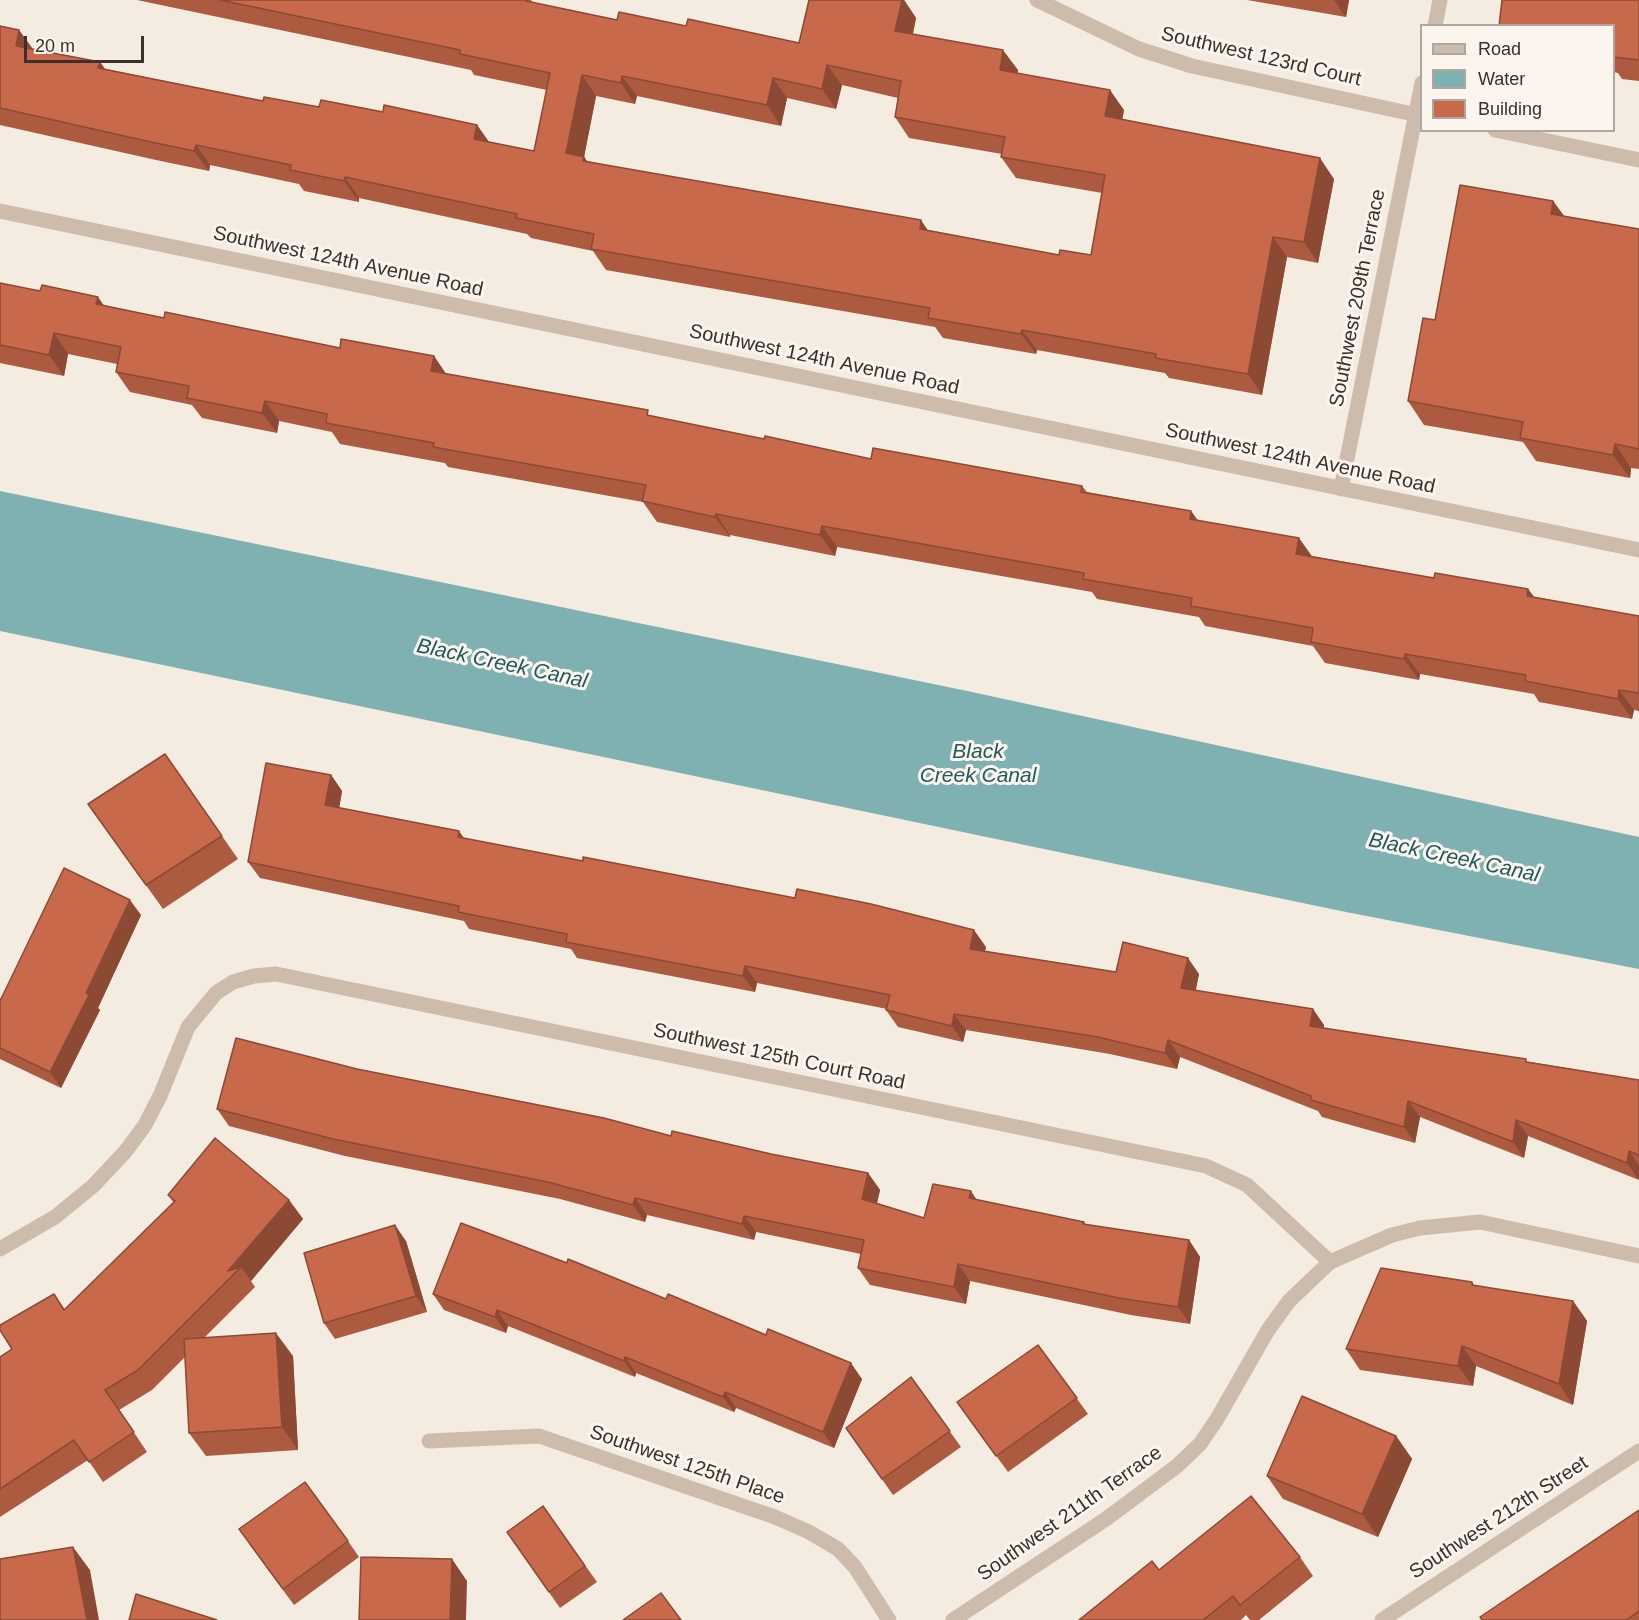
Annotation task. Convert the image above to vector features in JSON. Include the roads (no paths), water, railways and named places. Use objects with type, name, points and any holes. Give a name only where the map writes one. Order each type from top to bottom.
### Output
[{"type":"street","name":"Southwest 123rd Court","points":[[1037,0],[1091,28],[1139,49],[1192,66],[1418,115]]},
{"type":"street","points":[[1435,24],[1440,0]]},
{"type":"street","name":"Southwest 209th Terrace","points":[[1341,489],[1420,99]]},
{"type":"street","points":[[1505,132],[1639,160]]},
{"type":"street","name":"Southwest 124th Avenue Road","points":[[0,211],[1639,550]]},
{"type":"street","name":"Southwest 125th Court Road","points":[[0,1249],[55,1217],[93,1186],[124,1152],[145,1125],[160,1096],[188,1027],[216,993],[244,979],[276,974],[1206,1166],[1247,1185],[1330,1262]]},
{"type":"street","points":[[1330,1262],[1392,1235],[1420,1228],[1480,1222],[1639,1256]]},
{"type":"street","name":"Southwest 211th Terrace","points":[[953,1620],[1149,1489],[1177,1466],[1200,1444],[1288,1301],[1330,1262]]},
{"type":"street","name":"Southwest 125th Place","points":[[429,1441],[539,1436],[775,1517],[809,1532],[838,1549],[855,1567],[889,1620]]},
{"type":"street","name":"Southwest 212th Street","points":[[1387,1619],[1639,1451]]},
{"type":"water","name":"Black Creek Canal","points":[[0,491],[972,692],[1639,837],[1639,969],[1341,911],[0,631]]}]
